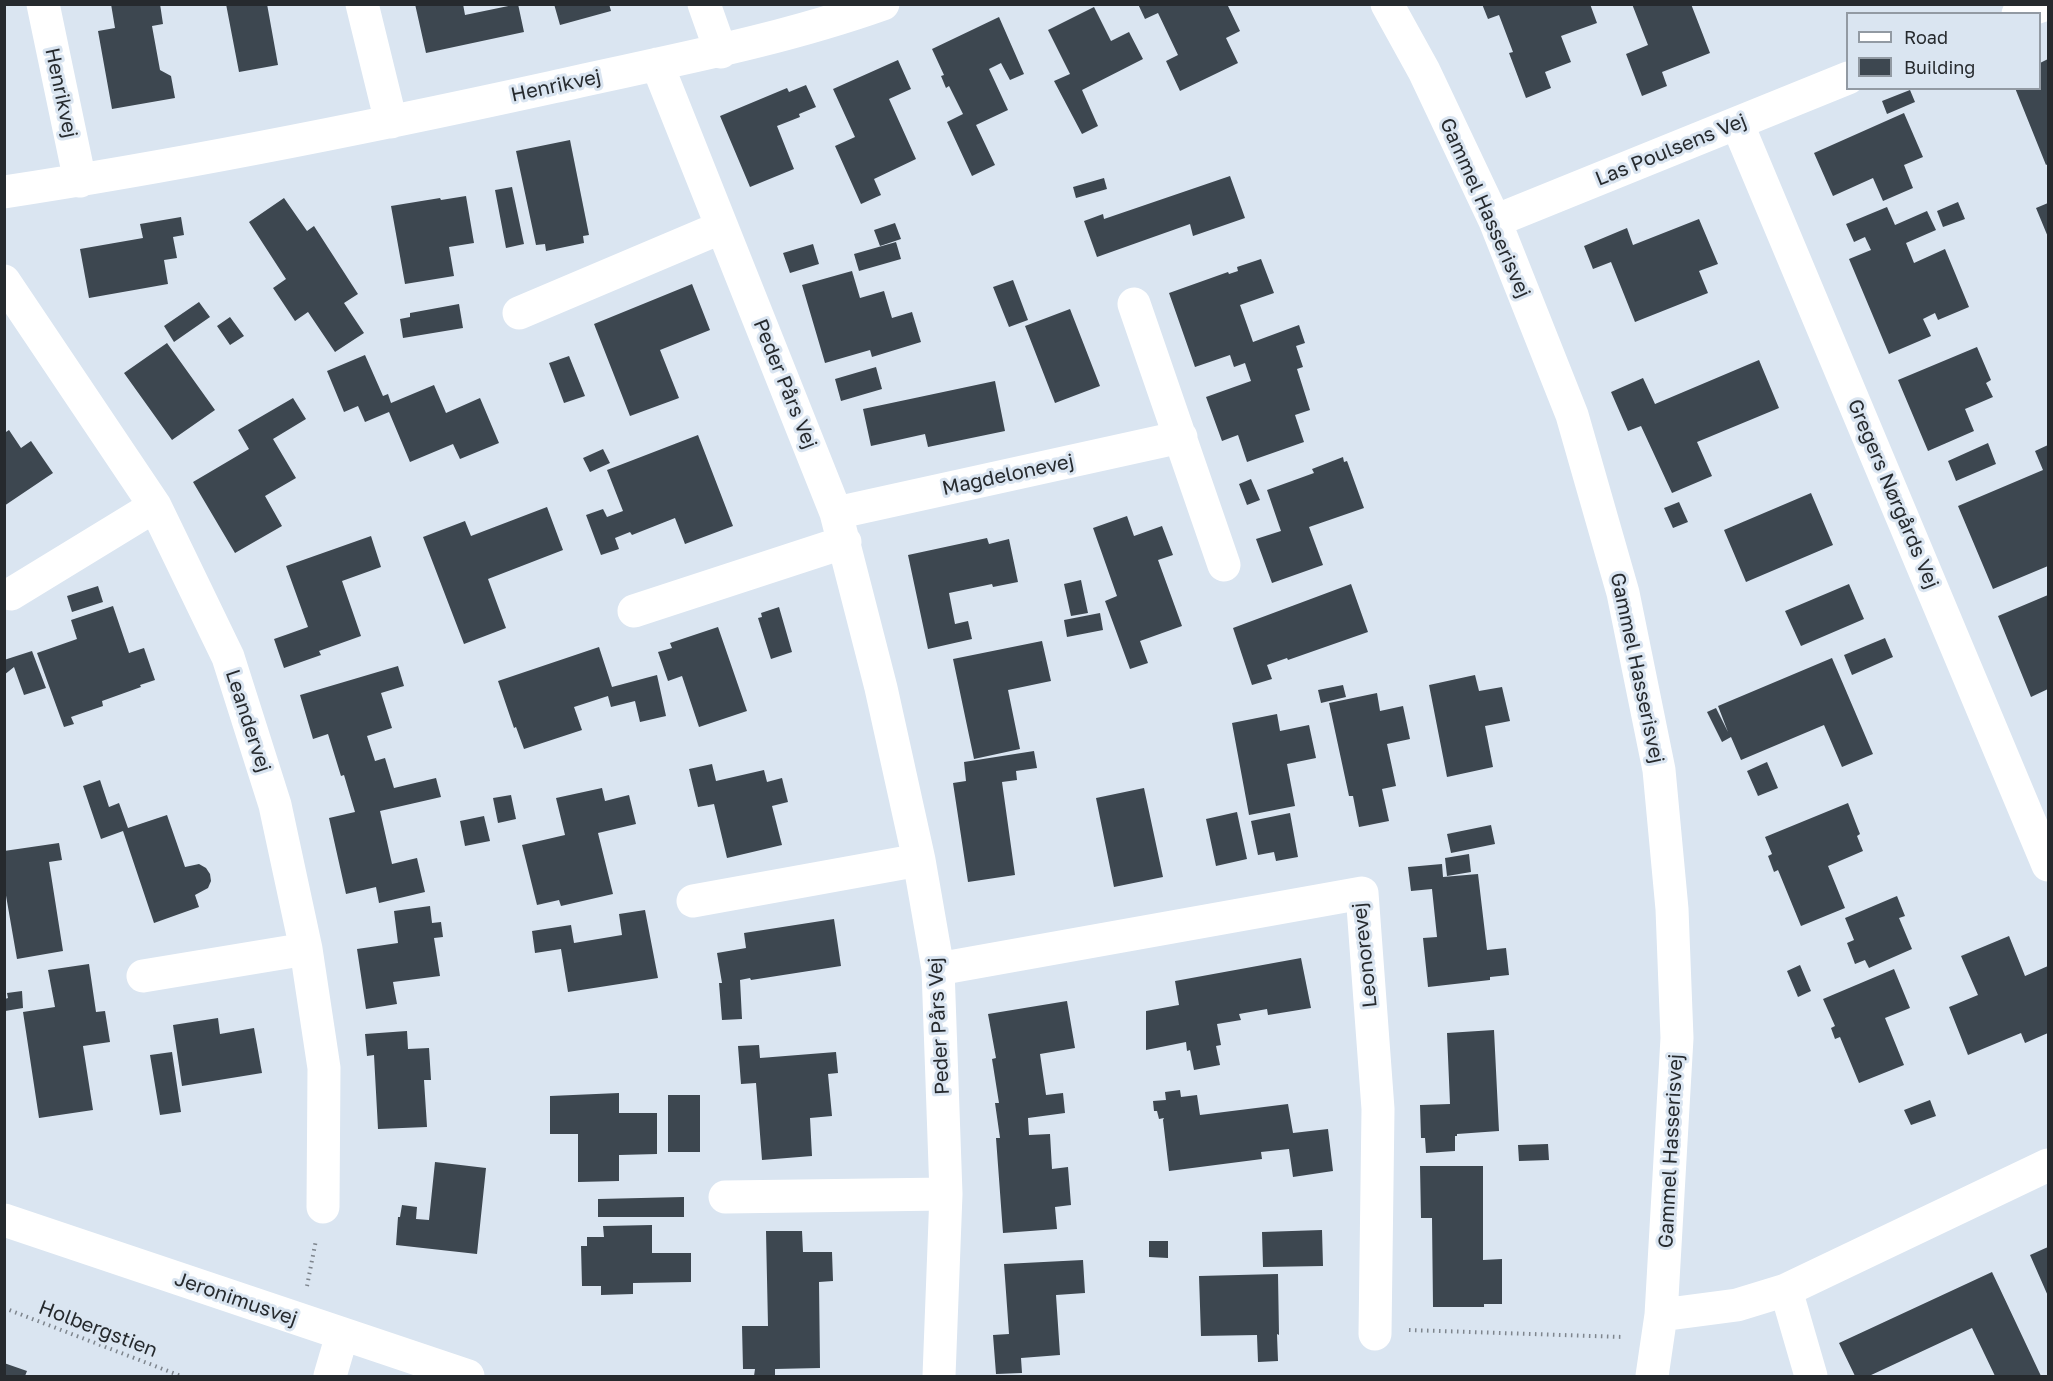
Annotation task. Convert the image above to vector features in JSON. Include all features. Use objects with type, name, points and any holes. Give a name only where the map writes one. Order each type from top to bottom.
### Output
[{"type":"street","name":"Henrikvej","points":[[43,4],[80,181]]},
{"type":"street","points":[[362,4],[391,122]]},
{"type":"street","points":[[704,4],[721,52]]},
{"type":"street","name":"Henrikvej","points":[[4,192],[80,181],[391,122],[721,52],[883,4]]},
{"type":"street","name":"Gammel Hasserisvej","points":[[1388,4],[1424,71],[1494,221],[1572,415],[1623,593],[1659,770],[1672,909],[1677,1038],[1661,1316],[1652,1377]]},
{"type":"street","points":[[2024,12],[2046,4]]},
{"type":"street","name":"Peder Pårs Vej","points":[[657,64],[841,528],[881,688],[919,860],[938,969],[946,1194],[939,1377]]},
{"type":"street","name":"Las Poulsens Vej","points":[[1494,221],[1846,79]]},
{"type":"street","name":"Gregers Nørgårds Vej","points":[[1737,123],[2049,865]]},
{"type":"street","points":[[519,313],[722,227]]},
{"type":"street","name":"Leandervej","points":[[4,281],[155,506],[228,657],[274,805],[306,949],[324,1068],[323,1207]]},
{"type":"street","points":[[1134,304],[1224,565]]},
{"type":"street","name":"Magdelonevej","points":[[841,528],[1180,438]]},
{"type":"street","points":[[11,594],[155,506]]},
{"type":"street","points":[[634,611],[841,528]]},
{"type":"street","points":[[693,901],[919,860]]},
{"type":"street","name":"Leonorevej","points":[[938,969],[1362,894],[1378,1109],[1375,1334]]},
{"type":"street","points":[[143,976],[306,949]]},
{"type":"street","points":[[1661,1316],[1737,1305],[1786,1290],[2049,1165]]},
{"type":"street","points":[[725,1197],[946,1194]]},
{"type":"street","name":"Jeronimusvej","points":[[4,1220],[468,1377]]},
{"type":"street","points":[[1786,1290],[1811,1377]]},
{"type":"street","points":[[330,1377],[342,1335]]},
{"type":"path","points":[[300,1320],[323,1207]]},
{"type":"path","name":"Holbergstien","points":[[4,1308],[181,1377]]},
{"type":"path","points":[[1375,1334],[1412,1329],[1622,1338],[1661,1316]]},
{"type":"building","points":[[111,4],[160,4],[163,24],[152,26],[160,70],[171,76],[175,98],[112,109],[98,31],[115,28]]},
{"type":"building","points":[[226,4],[267,4],[278,65],[239,72]]},
{"type":"building","points":[[415,4],[463,4],[465,15],[518,4],[524,32],[426,53]]},
{"type":"building","points":[[554,4],[609,4],[611,11],[560,25]]},
{"type":"building","points":[[1138,4],[1231,4],[1228,6],[1240,31],[1226,38],[1238,63],[1180,91],[1166,61],[1178,55],[1158,13],[1145,19]]},
{"type":"building","points":[[1482,4],[1590,4],[1597,23],[1561,36],[1571,62],[1545,72],[1551,88],[1526,98],[1509,53],[1513,52],[1499,15],[1488,19]]},
{"type":"building","points":[[1632,4],[1691,4],[1710,53],[1662,72],[1667,86],[1642,96],[1626,54],[1648,45]]},
{"type":"building","points":[[1094,7],[1111,41],[1129,32],[1143,59],[1082,90],[1098,126],[1082,134],[1054,81],[1070,74],[1048,30]]},
{"type":"building","points":[[999,17],[1024,74],[1010,80],[1001,63],[989,69],[1008,110],[976,125],[995,165],[972,176],[947,122],[963,114],[949,86],[946,88],[941,76],[944,75],[932,49]]},
{"type":"building","points":[[2048,59],[2048,164],[2046,165],[2016,90],[2041,90],[2041,62]]},
{"type":"building","points":[[898,60],[911,89],[889,99],[916,159],[874,179],[881,195],[861,204],[835,146],[855,137],[833,89]]},
{"type":"building","points":[[806,85],[816,107],[799,114],[800,117],[777,126],[794,169],[750,187],[720,116],[787,88],[789,92]]},
{"type":"building","points":[[1910,90],[1915,102],[1887,114],[1882,101]]},
{"type":"building","points":[[1904,113],[1923,157],[1904,165],[1913,188],[1883,201],[1873,178],[1833,196],[1814,153]]},
{"type":"building","points":[[570,140],[589,235],[583,236],[584,243],[546,251],[545,244],[536,245],[516,151]]},
{"type":"building","points":[[1230,176],[1245,218],[1193,236],[1190,224],[1097,257],[1084,221],[1103,214],[1104,219]]},
{"type":"building","points":[[1104,178],[1107,189],[1076,198],[1073,187]]},
{"type":"building","points":[[512,187],[524,244],[506,248],[495,190]]},
{"type":"building","points":[[466,196],[474,243],[449,247],[454,276],[405,284],[391,206]]},
{"type":"building","points":[[284,198],[307,231],[314,226],[358,294],[344,303],[364,333],[335,352],[308,312],[295,321],[273,288],[286,279],[249,222]]},
{"type":"building","points":[[1958,202],[1965,219],[1943,227],[1937,211]]},
{"type":"building","points":[[2048,203],[2048,237],[2036,208]]},
{"type":"building","points":[[1887,207],[1895,225],[1927,211],[1936,230],[1906,243],[1914,263],[1945,249],[1969,307],[1938,320],[1935,313],[1923,319],[1931,336],[1889,354],[1849,259],[1871,250],[1865,237],[1854,242],[1846,224]]},
{"type":"building","points":[[181,217],[184,235],[173,237],[177,258],[164,260],[168,284],[89,298],[80,249],[143,238],[140,224]]},
{"type":"building","points":[[1699,219],[1718,264],[1699,271],[1708,293],[1635,322],[1611,262],[1593,269],[1584,246],[1627,228],[1633,245]]},
{"type":"building","points":[[895,223],[901,239],[880,246],[874,230]]},
{"type":"building","points":[[896,242],[901,259],[859,271],[854,254]]},
{"type":"building","points":[[813,244],[819,264],[790,273],[783,253]]},
{"type":"building","points":[[1261,259],[1274,293],[1240,305],[1253,342],[1299,325],[1305,343],[1296,346],[1303,367],[1297,369],[1310,410],[1295,415],[1304,442],[1247,462],[1238,435],[1222,441],[1206,397],[1251,381],[1245,363],[1234,367],[1230,355],[1195,367],[1169,293],[1228,272],[1229,274],[1238,271],[1237,267]]},
{"type":"building","points":[[852,271],[860,298],[884,291],[892,318],[912,312],[921,342],[872,357],[870,350],[825,363],[802,285]]},
{"type":"building","points":[[1013,280],[1028,320],[1009,327],[993,287]]},
{"type":"building","points":[[692,284],[710,330],[660,350],[679,398],[630,416],[594,324]]},
{"type":"building","points":[[199,302],[210,317],[174,342],[164,326]]},
{"type":"building","points":[[459,304],[463,328],[403,338],[400,319],[410,317],[410,313]]},
{"type":"building","points":[[1070,309],[1100,386],[1055,403],[1025,326]]},
{"type":"building","points":[[230,317],[244,336],[230,345],[217,326]]},
{"type":"building","points":[[167,343],[215,410],[172,440],[124,373]]},
{"type":"building","points":[[1977,347],[1991,380],[1986,383],[1993,397],[1965,409],[1974,431],[1928,451],[1898,380]]},
{"type":"building","points":[[365,355],[383,396],[388,394],[391,403],[434,385],[446,413],[480,398],[499,443],[460,459],[453,444],[410,462],[389,412],[365,422],[358,406],[344,412],[327,371]]},
{"type":"building","points":[[569,356],[585,396],[564,403],[549,363]]},
{"type":"building","points":[[1759,360],[1779,408],[1697,442],[1712,476],[1672,493],[1641,426],[1628,431],[1611,392],[1643,378],[1655,404]]},
{"type":"building","points":[[876,367],[882,389],[841,401],[835,379]]},
{"type":"building","points":[[995,381],[1005,431],[928,447],[925,434],[871,446],[863,409]]},
{"type":"building","points":[[293,398],[306,419],[273,439],[296,478],[265,496],[282,526],[235,553],[193,482],[249,449],[238,430]]},
{"type":"building","points":[[4,430],[6,432],[9,430],[21,448],[31,441],[53,473],[4,506]]},
{"type":"building","points":[[698,435],[733,526],[685,544],[675,518],[632,535],[630,532],[615,538],[619,549],[601,555],[586,515],[603,509],[607,517],[623,511],[607,470]]},
{"type":"building","points":[[1988,443],[1996,464],[1956,481],[1948,461]]},
{"type":"building","points":[[2048,445],[2048,566],[1993,589],[1958,506],[2043,470],[2035,451]]},
{"type":"building","points":[[603,449],[610,463],[590,472],[583,458]]},
{"type":"building","points":[[1343,457],[1344,462],[1347,461],[1364,508],[1309,527],[1323,565],[1272,583],[1256,539],[1281,531],[1267,490],[1314,473],[1312,469]]},
{"type":"building","points":[[1251,479],[1260,500],[1247,505],[1239,484]]},
{"type":"building","points":[[1811,493],[1833,545],[1746,582],[1724,530]]},
{"type":"building","points":[[1679,502],[1688,522],[1673,528],[1664,508]]},
{"type":"building","points":[[547,507],[563,550],[488,579],[506,628],[464,644],[423,537],[465,521],[471,536]]},
{"type":"building","points":[[1127,516],[1134,536],[1162,526],[1173,555],[1158,560],[1182,626],[1140,641],[1148,663],[1130,669],[1105,601],[1117,596],[1093,528]]},
{"type":"building","points":[[371,536],[381,567],[342,581],[361,636],[319,651],[321,655],[284,668],[274,639],[308,627],[286,566]]},
{"type":"building","points":[[987,538],[989,544],[1009,539],[1018,582],[993,587],[992,584],[949,593],[955,624],[968,621],[972,639],[928,649],[908,555]]},
{"type":"building","points":[[1081,580],[1088,613],[1071,616],[1064,584]]},
{"type":"building","points":[[1351,584],[1368,632],[1267,665],[1272,679],[1252,685],[1233,628]]},
{"type":"building","points":[[1849,584],[1864,619],[1801,646],[1785,611]]},
{"type":"building","points":[[98,586],[103,602],[72,612],[67,596]]},
{"type":"building","points":[[2048,595],[2048,689],[2031,697],[1998,616]]},
{"type":"building","points":[[113,606],[129,653],[144,648],[155,680],[102,701],[103,706],[71,717],[74,724],[64,727],[37,653],[77,639],[71,620]]},
{"type":"building","points":[[779,607],[792,652],[771,659],[758,618],[762,617],[761,613]]},
{"type":"building","points":[[1100,613],[1103,630],[1067,637],[1064,620]]},
{"type":"building","points":[[718,627],[747,711],[699,727],[682,676],[668,681],[658,652],[672,648],[670,643]]},
{"type":"building","points":[[1885,638],[1893,657],[1852,675],[1844,655]]},
{"type":"building","points":[[1042,641],[1051,681],[1008,690],[1020,749],[974,759],[953,659]]},
{"type":"building","points":[[599,647],[612,687],[657,675],[666,716],[640,722],[635,701],[611,707],[608,696],[574,707],[582,730],[524,749],[516,727],[514,728],[498,681]]},
{"type":"building","points":[[32,651],[46,688],[24,695],[14,667],[4,675],[4,660]]},
{"type":"building","points":[[1832,658],[1873,754],[1842,767],[1824,725],[1741,760],[1731,737],[1722,742],[1707,712],[1716,708],[1728,732],[1718,706]]},
{"type":"building","points":[[398,666],[404,686],[381,693],[392,728],[367,736],[375,761],[385,758],[394,788],[436,778],[441,797],[380,811],[392,864],[417,858],[425,892],[379,903],[376,887],[346,894],[329,818],[355,812],[328,734],[313,739],[300,695]]},
{"type":"building","points":[[1475,675],[1479,691],[1502,687],[1510,721],[1485,726],[1493,767],[1447,777],[1429,685]]},
{"type":"building","points":[[1343,685],[1346,697],[1321,703],[1318,690]]},
{"type":"building","points":[[1377,693],[1380,711],[1403,706],[1410,739],[1387,744],[1396,786],[1382,789],[1389,821],[1359,827],[1353,796],[1349,796],[1329,703]]},
{"type":"building","points":[[1277,714],[1280,731],[1309,725],[1316,758],[1287,764],[1295,806],[1249,815],[1232,723]]},
{"type":"building","points":[[1034,751],[1037,768],[1016,771],[1017,780],[1002,782],[1015,875],[968,882],[953,783],[966,781],[964,762]]},
{"type":"building","points":[[1767,762],[1778,788],[1758,796],[1747,771]]},
{"type":"building","points":[[712,764],[716,781],[764,770],[767,782],[782,778],[788,802],[772,806],[782,845],[727,858],[714,804],[698,807],[689,769]]},
{"type":"building","points":[[100,780],[109,807],[119,803],[128,828],[167,815],[185,867],[199,864],[210,874],[211,881],[208,888],[195,895],[199,907],[154,923],[123,831],[101,839],[83,786]]},
{"type":"building","points":[[602,788],[605,801],[629,795],[636,824],[598,833],[613,894],[561,906],[559,900],[537,905],[522,845],[565,835],[556,798]]},
{"type":"building","points":[[1144,788],[1163,877],[1114,887],[1096,798]]},
{"type":"building","points":[[511,795],[516,819],[498,823],[493,798]]},
{"type":"building","points":[[1848,803],[1860,834],[1857,836],[1863,851],[1828,866],[1845,908],[1801,926],[1778,870],[1774,872],[1768,856],[1772,854],[1765,837]]},
{"type":"building","points":[[1237,812],[1247,859],[1216,866],[1206,819]]},
{"type":"building","points":[[1290,813],[1298,857],[1276,861],[1274,852],[1258,855],[1251,821]]},
{"type":"building","points":[[484,816],[490,841],[465,846],[460,821]]},
{"type":"building","points":[[1491,825],[1495,844],[1451,853],[1447,834]]},
{"type":"building","points":[[59,843],[62,860],[49,862],[63,951],[17,959],[4,884],[4,851]]},
{"type":"building","points":[[1469,854],[1471,872],[1447,876],[1445,858]]},
{"type":"building","points":[[1442,864],[1443,877],[1478,874],[1487,950],[1506,948],[1509,975],[1490,977],[1490,980],[1428,987],[1423,938],[1437,937],[1432,889],[1411,891],[1408,867]]},
{"type":"building","points":[[1897,896],[1905,916],[1899,918],[1912,949],[1869,968],[1865,960],[1855,964],[1847,943],[1854,940],[1845,918]]},
{"type":"building","points":[[430,906],[432,923],[441,922],[443,937],[434,938],[440,976],[393,982],[397,1004],[366,1009],[357,949],[398,943],[394,911]]},
{"type":"building","points":[[645,910],[658,978],[568,992],[561,949],[535,953],[532,931],[571,925],[574,943],[622,935],[619,914]]},
{"type":"building","points":[[834,919],[841,966],[740,980],[742,1019],[722,1020],[719,983],[722,983],[717,953],[746,948],[744,933]]},
{"type":"building","points":[[2009,936],[2025,976],[2048,966],[2048,1033],[2025,1043],[2021,1033],[1968,1055],[1949,1007],[1978,995],[1961,956]]},
{"type":"building","points":[[1301,958],[1311,1008],[1268,1015],[1267,1009],[1239,1014],[1241,1020],[1217,1024],[1221,1045],[1216,1046],[1220,1065],[1194,1070],[1186,1042],[1146,1050],[1146,1011],[1179,1005],[1175,981]]},
{"type":"building","points":[[89,964],[96,1012],[105,1011],[110,1042],[83,1046],[93,1110],[39,1118],[23,1012],[55,1007],[48,970]]},
{"type":"building","points":[[1800,965],[1811,991],[1798,997],[1787,971]]},
{"type":"building","points":[[1894,969],[1910,1008],[1885,1018],[1904,1065],[1859,1083],[1840,1037],[1835,1039],[1831,1028],[1835,1026],[1823,999]]},
{"type":"building","points":[[22,991],[23,1008],[5,1011],[7,993]]},
{"type":"building","points":[[1067,1001],[1075,1048],[1040,1054],[1046,1095],[1063,1093],[1065,1113],[1028,1118],[1029,1135],[1050,1134],[1052,1169],[1068,1167],[1071,1205],[1055,1207],[1057,1229],[1003,1233],[996,1138],[1000,1138],[995,1103],[999,1103],[992,1059],[996,1058],[988,1014]]},
{"type":"building","points":[[218,1018],[220,1034],[254,1028],[262,1073],[182,1086],[173,1025]]},
{"type":"building","points":[[1494,1030],[1499,1131],[1457,1134],[1455,1151],[1426,1153],[1425,1138],[1421,1138],[1420,1105],[1450,1104],[1447,1033]]},
{"type":"building","points":[[407,1031],[408,1049],[429,1048],[431,1080],[424,1080],[427,1127],[378,1129],[374,1055],[367,1056],[365,1034]]},
{"type":"building","points":[[759,1045],[760,1058],[836,1052],[838,1073],[828,1074],[832,1116],[810,1118],[812,1156],[762,1160],[756,1083],[741,1084],[738,1046]]},
{"type":"building","points":[[172,1052],[181,1112],[160,1115],[150,1055]]},
{"type":"building","points":[[1180,1090],[1181,1097],[1197,1095],[1200,1115],[1288,1104],[1293,1133],[1328,1129],[1333,1171],[1293,1177],[1289,1149],[1261,1152],[1262,1159],[1169,1171],[1164,1118],[1159,1119],[1157,1111],[1154,1111],[1153,1101],[1166,1100],[1165,1092]]},
{"type":"building","points":[[619,1093],[619,1113],[657,1113],[657,1154],[619,1155],[619,1181],[578,1182],[578,1134],[550,1134],[550,1096]]},
{"type":"building","points":[[668,1095],[700,1095],[700,1152],[668,1152]]},
{"type":"building","points":[[1930,1100],[1936,1116],[1911,1125],[1904,1110]]},
{"type":"building","points":[[1548,1144],[1549,1160],[1519,1161],[1518,1145]]},
{"type":"building","points":[[435,1162],[486,1168],[477,1254],[396,1245],[398,1217],[400,1217],[402,1205],[417,1207],[416,1219],[429,1220]]},
{"type":"building","points":[[1420,1166],[1483,1166],[1483,1260],[1502,1259],[1502,1304],[1484,1304],[1484,1307],[1433,1307],[1432,1218],[1421,1218]]},
{"type":"building","points":[[684,1197],[684,1217],[598,1217],[598,1199]]},
{"type":"building","points":[[652,1225],[652,1253],[691,1253],[691,1282],[633,1283],[633,1294],[601,1295],[601,1286],[582,1286],[581,1246],[587,1246],[587,1237],[604,1237],[603,1226]]},
{"type":"building","points":[[1322,1230],[1323,1266],[1263,1267],[1262,1232]]},
{"type":"building","points":[[766,1231],[802,1231],[803,1252],[832,1252],[833,1281],[819,1282],[820,1368],[775,1369],[775,1376],[754,1376],[755,1369],[743,1369],[742,1326],[768,1326]]},
{"type":"building","points":[[1149,1241],[1168,1241],[1168,1258],[1149,1257]]},
{"type":"building","points":[[2048,1247],[2048,1296],[2030,1255]]},
{"type":"building","points":[[1083,1260],[1085,1293],[1056,1295],[1060,1355],[1021,1358],[1022,1373],[996,1374],[993,1335],[1009,1334],[1004,1264]]},
{"type":"building","points":[[1992,1272],[2041,1376],[1995,1376],[1972,1328],[1869,1376],[1855,1376],[1839,1343]]},
{"type":"building","points":[[1278,1274],[1278,1361],[1258,1362],[1257,1335],[1201,1336],[1199,1276]]},
{"type":"building","points":[[4,1363],[27,1371],[25,1376],[4,1376]]}]
